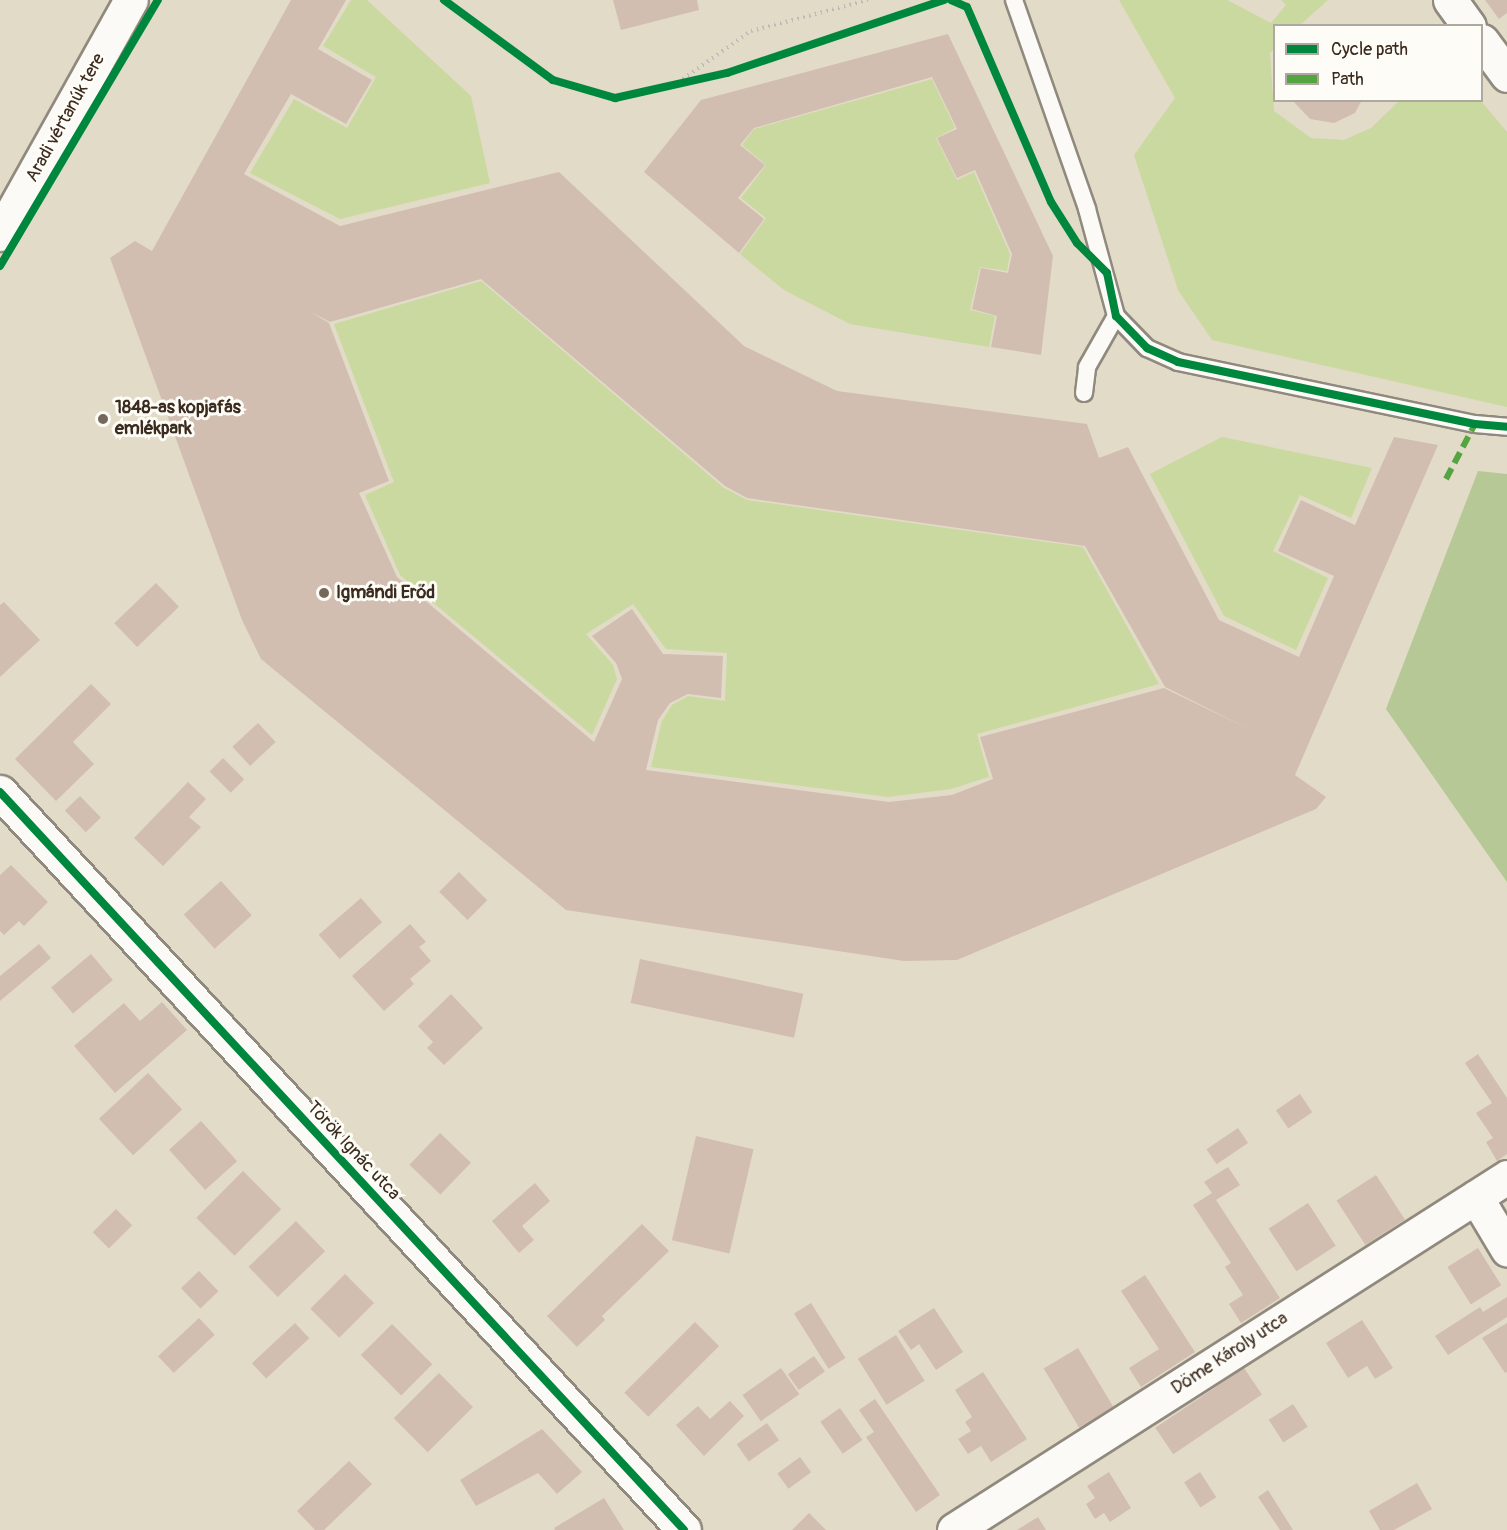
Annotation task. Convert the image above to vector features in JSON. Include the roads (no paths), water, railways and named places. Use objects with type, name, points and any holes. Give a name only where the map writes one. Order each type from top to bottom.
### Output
[{"type":"street","name":"Aradi vértanúk tere","points":[[0,234],[131,0]]},
{"type":"street","points":[[1450,0],[1468,24]]},
{"type":"street","points":[[1483,42],[1507,75]]},
{"type":"street","name":"Török Ignác utca","points":[[0,792],[684,1530]]},
{"type":"street","name":"Döme Károly utca","points":[[954,1530],[1507,1177]]},
{"type":"street","points":[[1476,1197],[1507,1249]]},
{"type":"lane","points":[[1014,0],[1087,209],[1116,316],[1147,348],[1178,362],[1475,424],[1507,427]]},
{"type":"lane","points":[[1084,393],[1087,367],[1116,316]]},
{"type":"place","name":"1848-as kopjafás emlékpark","points":[[103,419]]},
{"type":"place","name":"Igmándi Erőd","points":[[324,593]]}]
